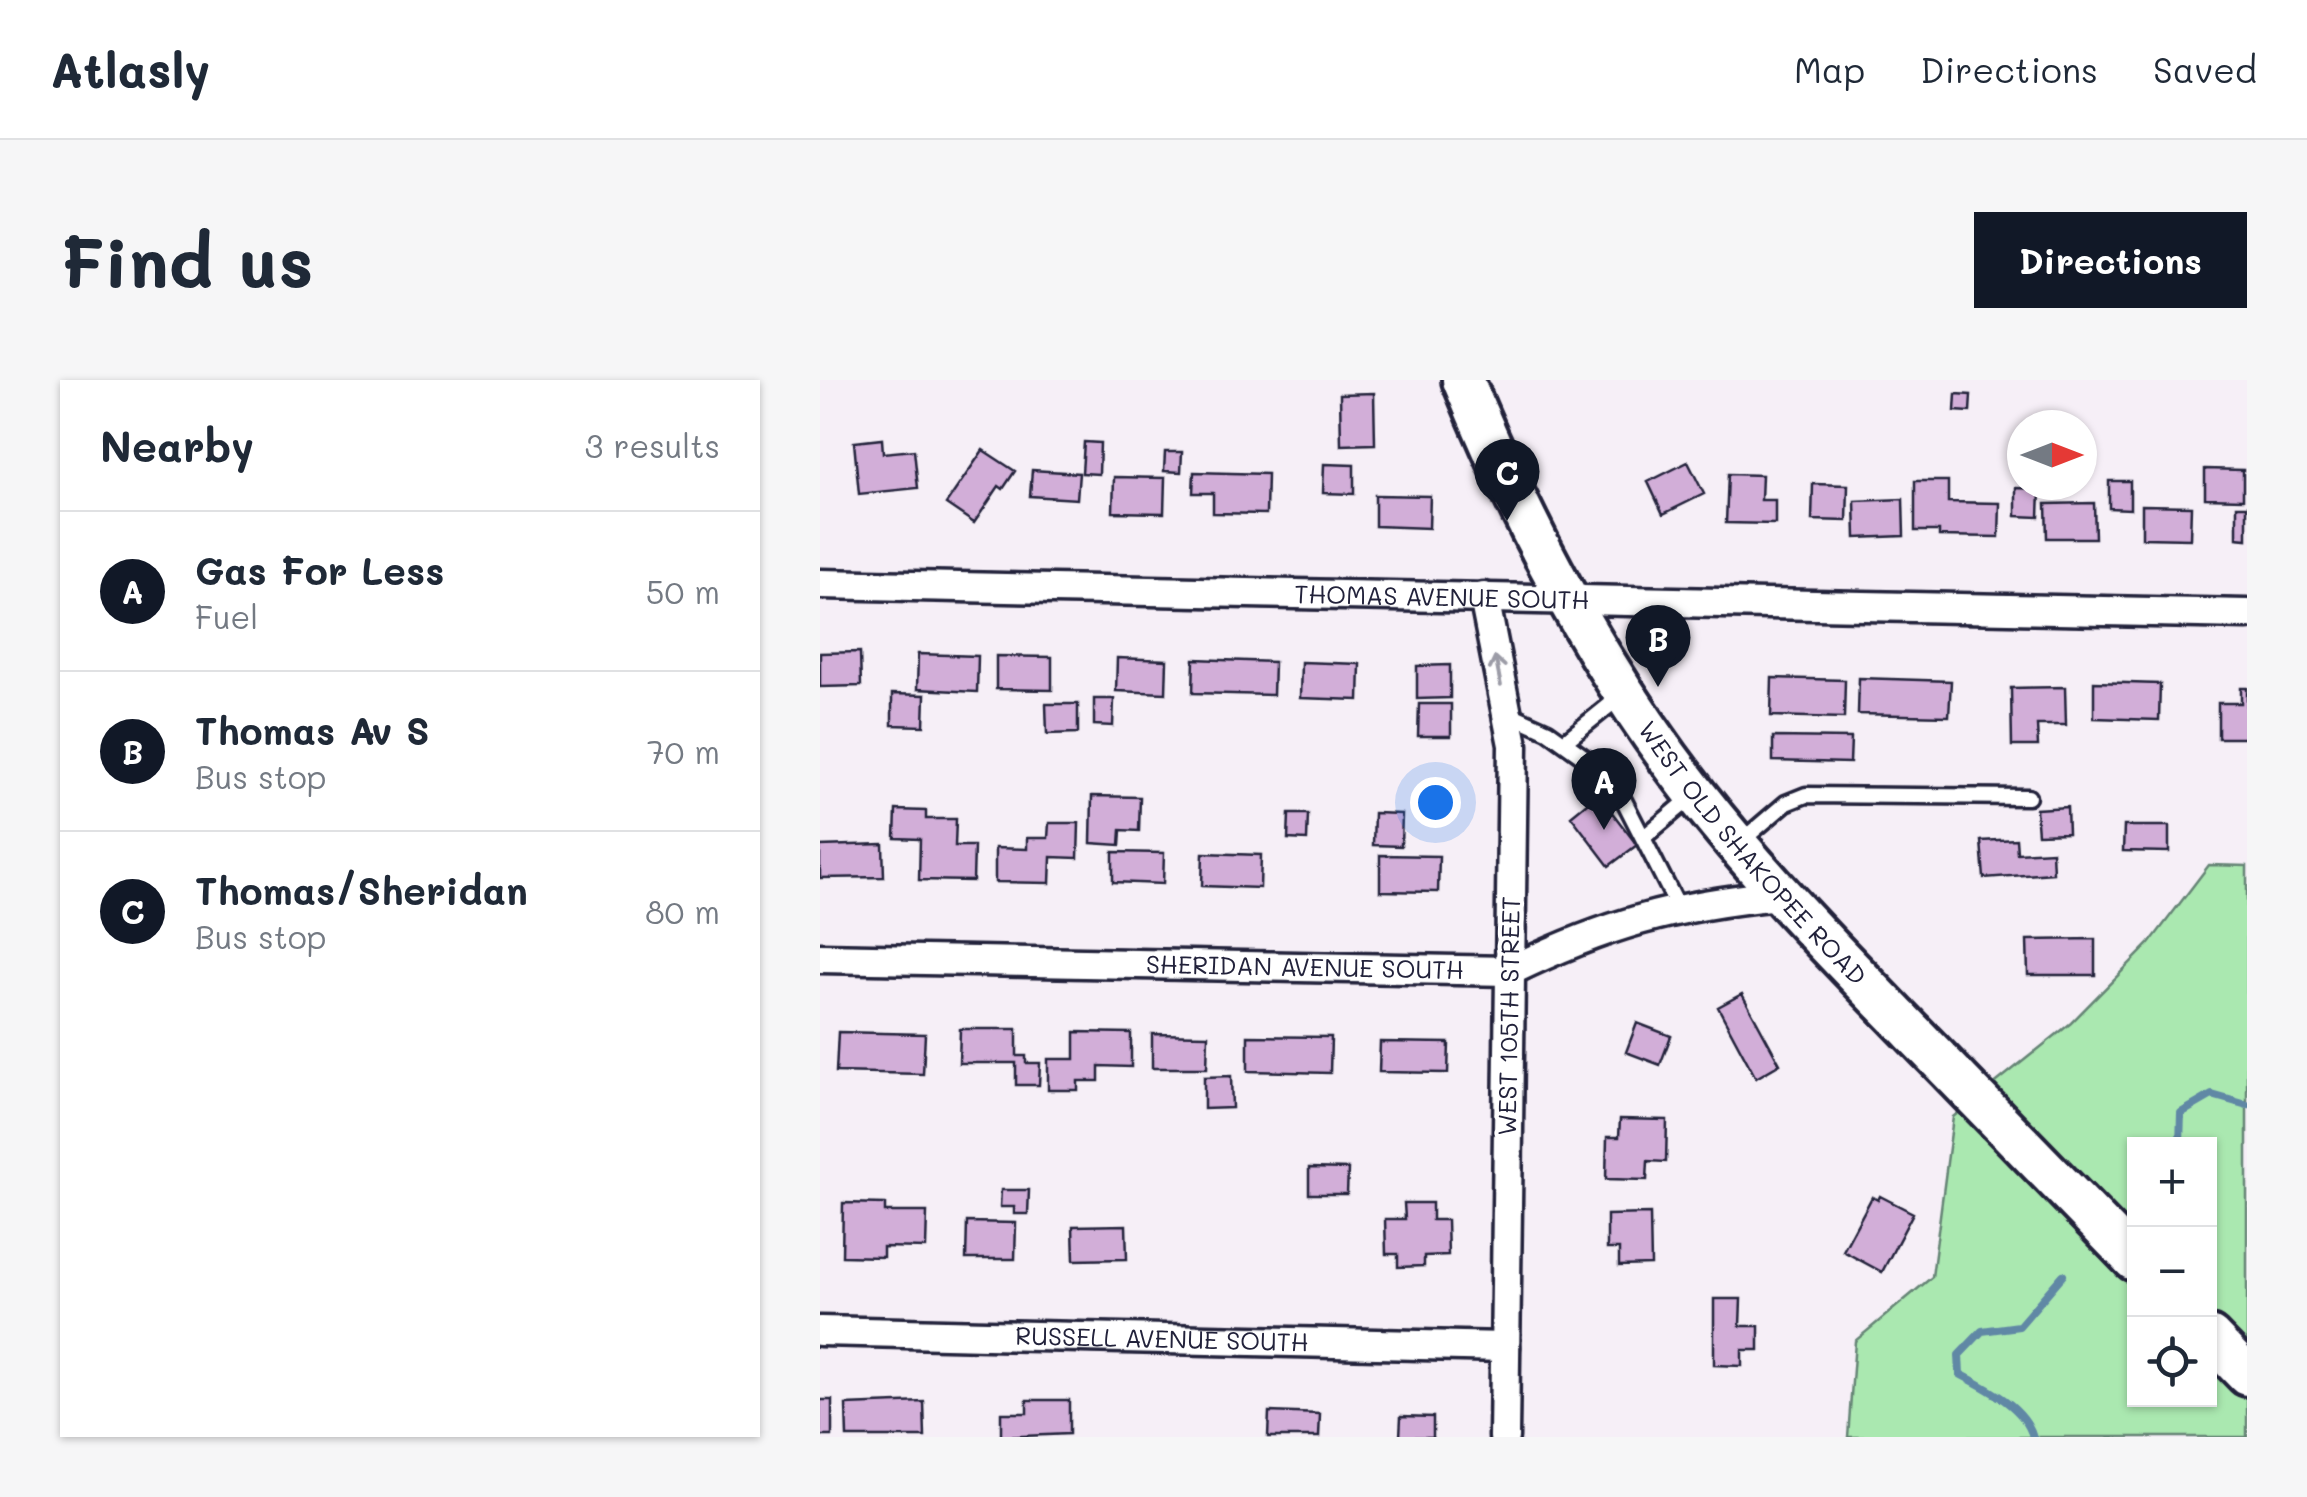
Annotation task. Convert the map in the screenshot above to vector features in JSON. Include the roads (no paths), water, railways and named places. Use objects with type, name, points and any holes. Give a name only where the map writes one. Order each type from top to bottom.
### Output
[{"type":"main road","name":"WEST OLD SHAKOPEE ROAD","points":[[1463,380],[1503,476],[1566,599],[1624,694],[1696,794],[1779,895],[2127,1253]]},
{"type":"main road","points":[[2217,1344],[2247,1375]]},
{"type":"street","name":"THOMAS AVENUE SOUTH","points":[[820,584],[2247,614]]},
{"type":"street","name":"WEST 105TH STREET","points":[[1484,597],[1513,745],[1504,1437]]},
{"type":"street","name":"SHERIDAN AVENUE SOUTH","points":[[820,958],[1510,971],[1574,940],[1642,917],[1711,902],[1779,895]]},
{"type":"street","name":"RUSSELL AVENUE SOUTH","points":[[820,1331],[1505,1347]]},
{"type":"lane","points":[[1564,742],[1624,694]]},
{"type":"lane","points":[[1506,712],[1548,731],[1612,777],[1679,909]]},
{"type":"lane","points":[[1643,838],[1696,794]]},
{"type":"lane","points":[[1738,845],[1786,803],[1806,795],[2028,797]]},
{"type":"waterway","points":[[2180,1137],[2181,1113],[2212,1095],[2247,1105]]},
{"type":"waterway","points":[[2033,1437],[2014,1408],[1960,1374],[1959,1355],[1982,1331],[2019,1326],[2063,1275]]},
{"type":"place","name":"Thomas/Sheridan","points":[[1507,521]]},
{"type":"place","name":"Thomas Av S","points":[[1658,687]]},
{"type":"place","name":"Gas For Less","points":[[1604,830]]}]
